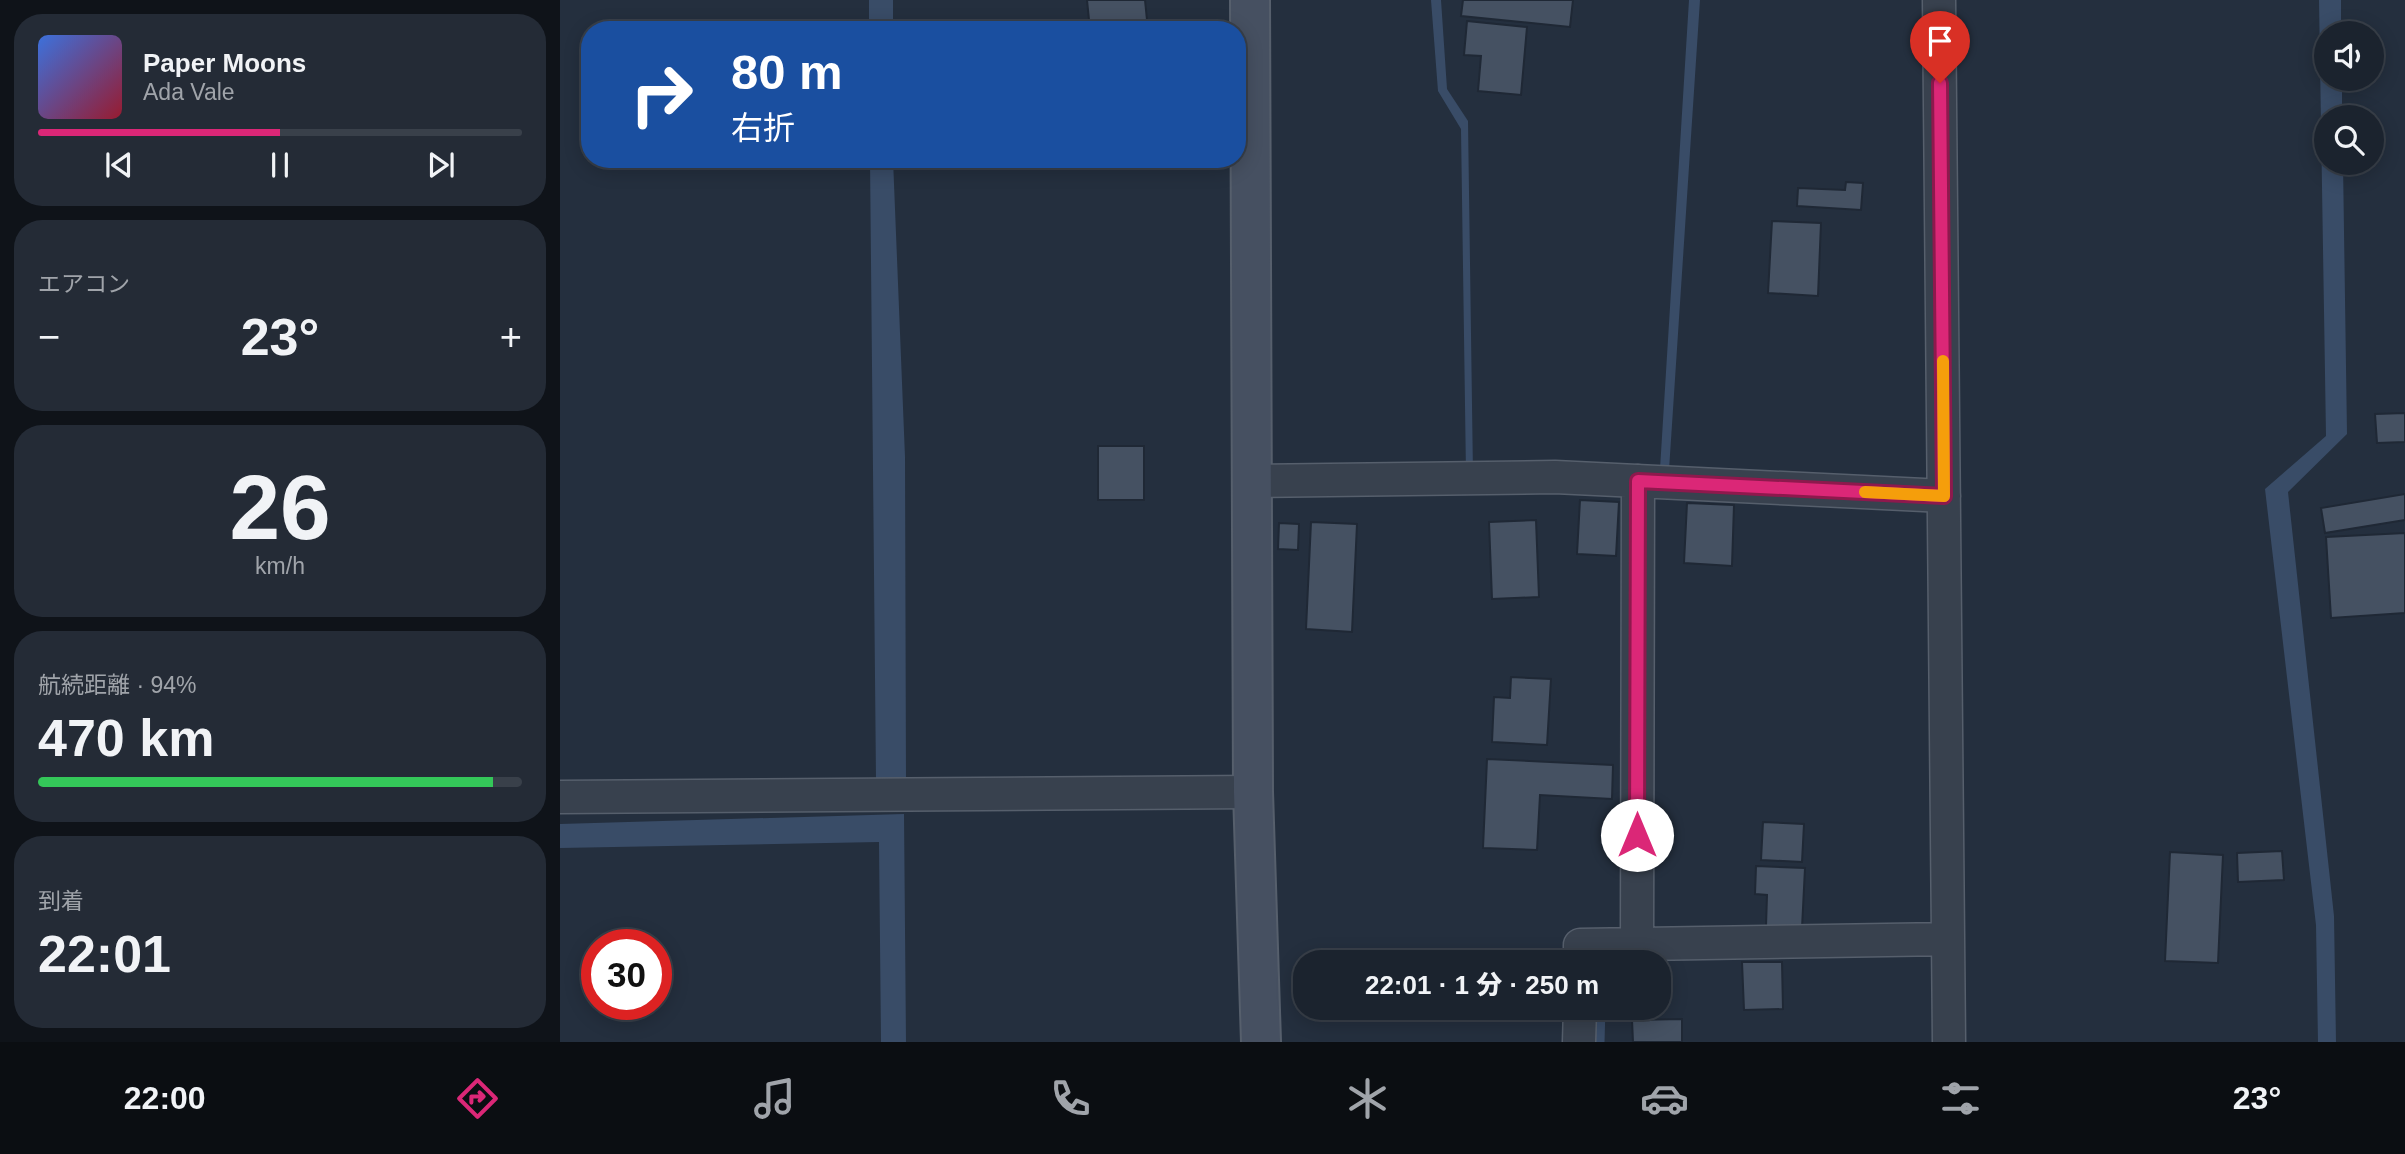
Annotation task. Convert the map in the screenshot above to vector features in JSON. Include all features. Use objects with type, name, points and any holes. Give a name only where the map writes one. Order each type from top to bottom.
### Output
[{"type":"street","points":[[1250,0],[1253,792],[1261,1042]]},
{"type":"street","points":[[1939,0],[1949,1042]]},
{"type":"street","points":[[1253,481],[1555,477],[1944,496]]},
{"type":"street","points":[[1637,944],[1638,481]]},
{"type":"street","points":[[560,797],[1253,792]]},
{"type":"street","points":[[1580,950],[1580,945],[1948,939]]},
{"type":"street","points":[[1579,1042],[1580,1020]]},
{"type":"water","points":[[869,0],[893,0],[893,21],[869,21]]},
{"type":"water","points":[[1431,0],[1441,0],[1447,89],[1468,121],[1473,475],[1466,474],[1461,129],[1438,91]]},
{"type":"water","points":[[1689,0],[1700,0],[1669,470],[1660,469]]},
{"type":"water","points":[[2319,0],[2341,0],[2341,21],[2319,21]]},
{"type":"water","points":[[2320,91],[2342,91],[2342,105],[2321,105]]},
{"type":"water","points":[[870,168],[893,168],[905,457],[906,782],[876,781]]},
{"type":"water","points":[[2322,175],[2343,175],[2347,434],[2288,492],[2334,916],[2336,1042],[2318,1042],[2316,925],[2265,489],[2326,436]]},
{"type":"water","points":[[904,814],[906,1042],[881,1042],[879,842],[560,848],[560,824]]},
{"type":"building","points":[[1087,0],[1145,0],[1147,21],[1089,21]]},
{"type":"building","points":[[1463,0],[1573,0],[1570,27],[1461,16]]},
{"type":"building","points":[[1467,21],[1527,27],[1521,95],[1478,91],[1481,56],[1464,55]]},
{"type":"building","points":[[1846,182],[1863,183],[1861,210],[1797,206],[1798,188],[1845,190]]},
{"type":"building","points":[[1772,221],[1821,223],[1818,296],[1768,293]]},
{"type":"building","points":[[2405,413],[2405,442],[2377,443],[2375,414]]},
{"type":"building","points":[[1098,446],[1144,446],[1144,500],[1098,500]]},
{"type":"building","points":[[2405,494],[2405,520],[2325,533],[2321,508]]},
{"type":"building","points":[[1580,500],[1619,502],[1616,556],[1577,554]]},
{"type":"building","points":[[1687,503],[1734,505],[1732,566],[1684,563]]},
{"type":"building","points":[[1536,520],[1539,597],[1492,599],[1489,522]]},
{"type":"building","points":[[1311,522],[1357,524],[1352,632],[1306,629]]},
{"type":"building","points":[[1279,523],[1299,524],[1298,550],[1278,549]]},
{"type":"building","points":[[2405,533],[2405,613],[2331,618],[2326,537]]},
{"type":"building","points":[[1511,677],[1551,679],[1547,745],[1492,742],[1494,697],[1510,698]]},
{"type":"building","points":[[1487,759],[1613,765],[1612,799],[1540,795],[1537,850],[1483,848]]},
{"type":"building","points":[[1763,822],[1804,824],[1802,862],[1761,860]]},
{"type":"building","points":[[2282,851],[2284,880],[2238,882],[2237,853]]},
{"type":"building","points":[[2170,852],[2223,855],[2218,963],[2165,961]]},
{"type":"building","points":[[1756,866],[1805,868],[1802,928],[1766,926],[1767,895],[1755,894]]},
{"type":"building","points":[[1742,962],[1782,962],[1783,1009],[1744,1010]]},
{"type":"building","points":[[1682,1019],[1682,1042],[1633,1042],[1632,1020]]},
{"type":"waterway","points":[[1600,1042],[1601,1020]]},
{"type":"slow traffic","points":[[1865,492],[1944,496],[1943,361]]},
{"type":"route","points":[[1637,835],[1638,481],[1944,496],[1940,83]]}]
